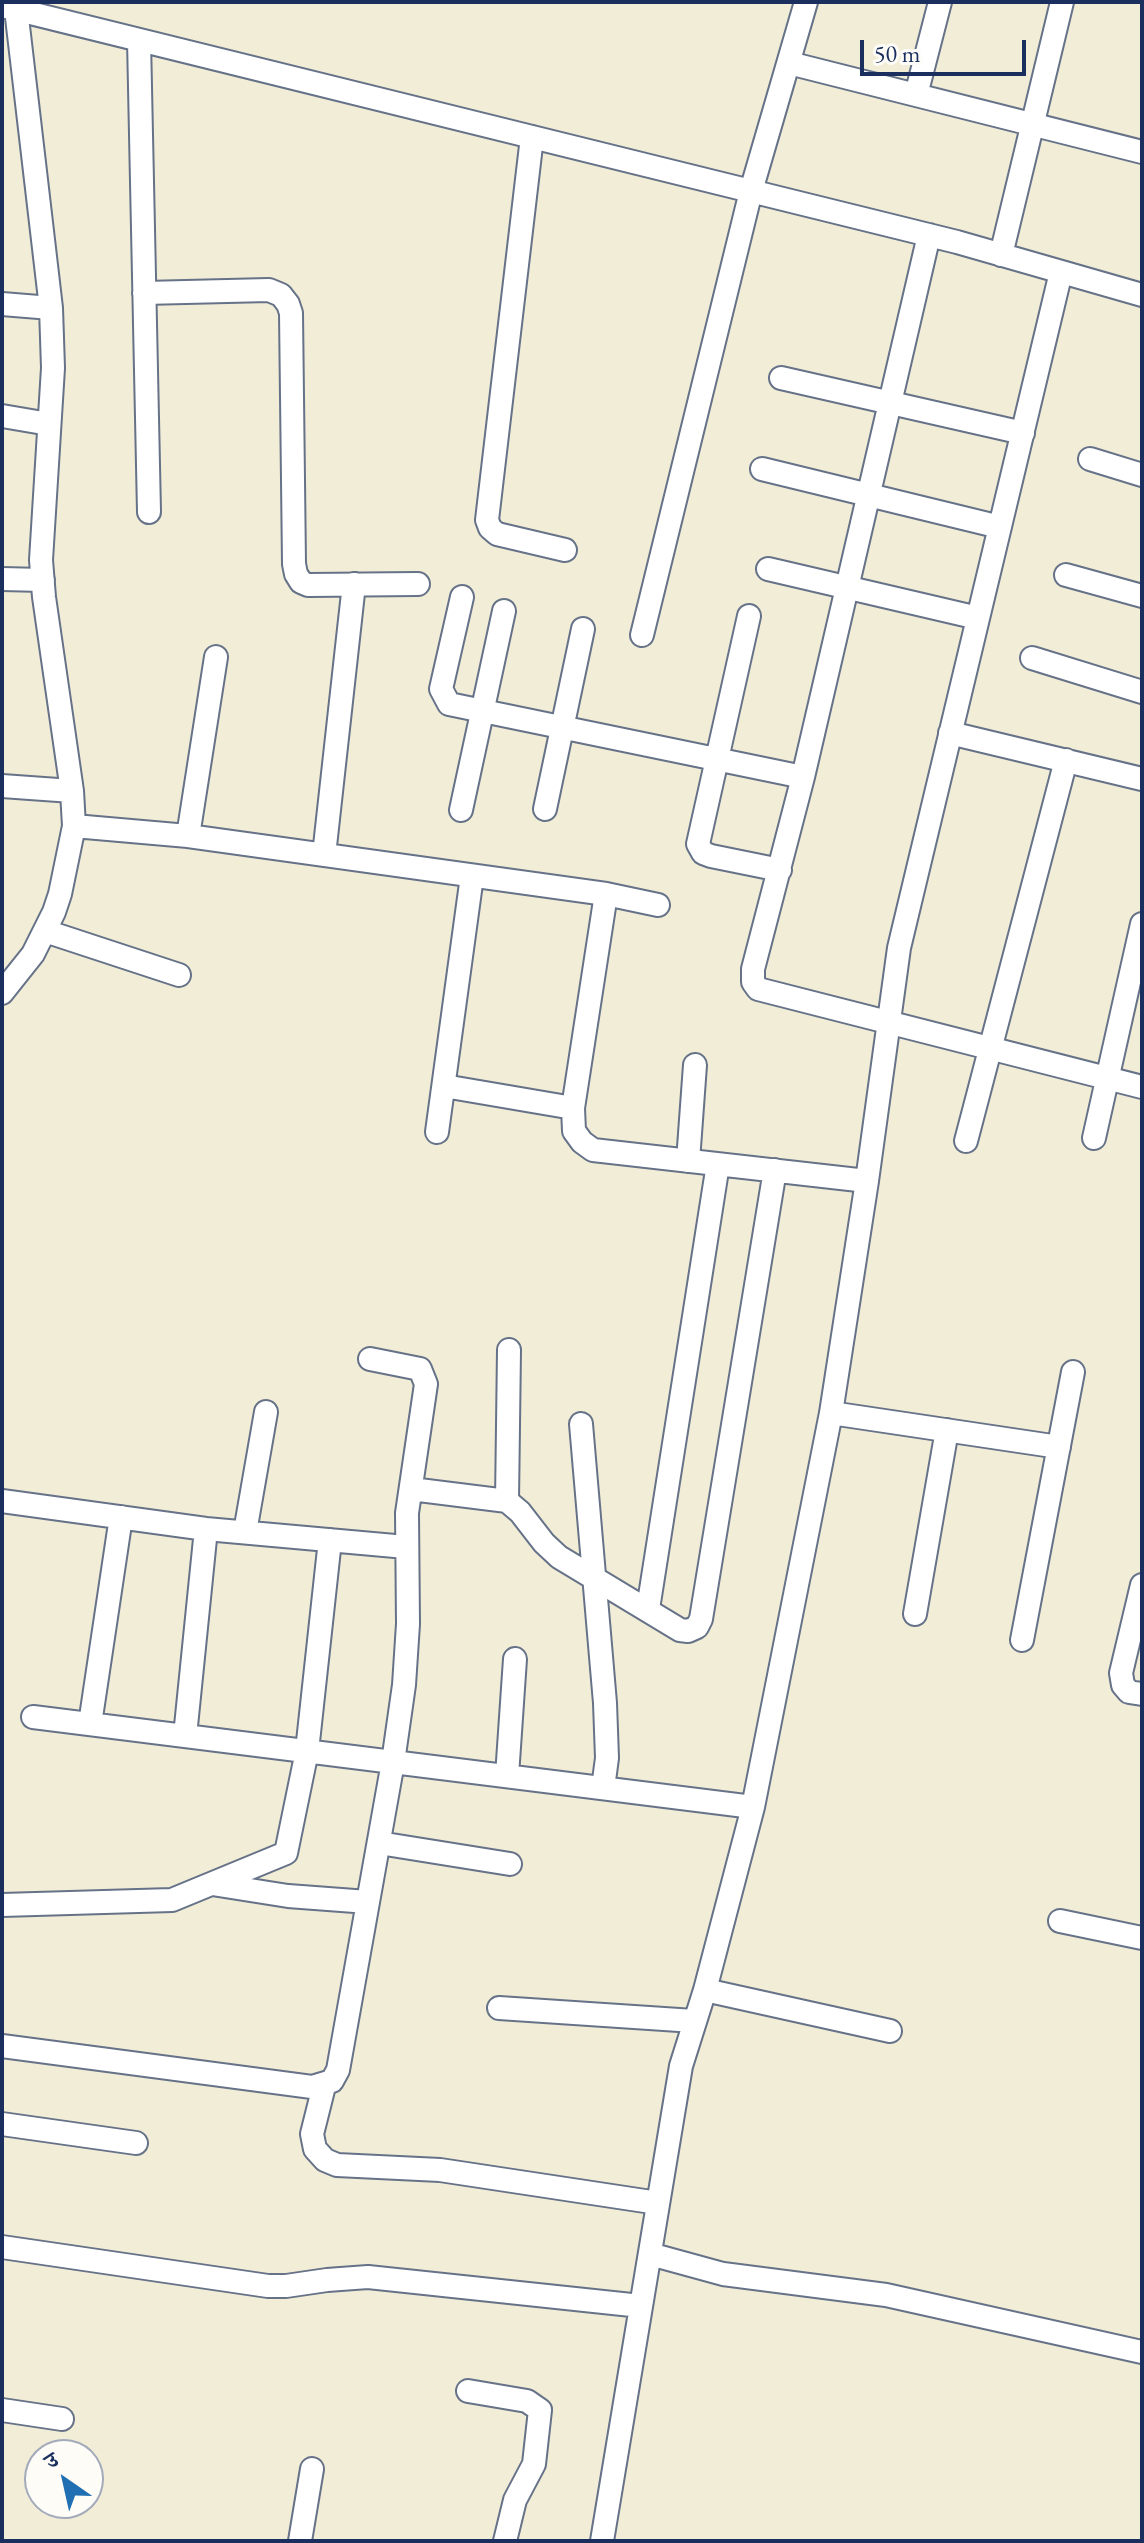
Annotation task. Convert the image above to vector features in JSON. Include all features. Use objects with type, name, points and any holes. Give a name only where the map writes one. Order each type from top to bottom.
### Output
[{"type":"street","points":[[642,635],[751,191],[806,2]]},
{"type":"street","points":[[916,95],[940,2]]},
{"type":"street","points":[[1001,255],[1062,2]]},
{"type":"street","points":[[2,993],[33,954],[45,931],[60,894],[74,826],[41,560],[53,368],[51,308],[9,8],[929,235],[1142,295]]},
{"type":"street","points":[[139,40],[149,512]]},
{"type":"street","points":[[789,63],[1141,149]]},
{"type":"street","points":[[532,137],[487,520],[497,534],[565,550]]},
{"type":"street","points":[[929,235],[849,588],[753,969],[753,982],[758,989],[766,992],[1142,1087]]},
{"type":"street","points":[[602,2541],[681,2066],[705,1990],[753,1807],[831,1413],[899,948],[1061,272]]},
{"type":"street","points":[[144,293],[269,290],[281,295],[291,313],[296,574],[301,582],[308,585],[418,584]]},
{"type":"street","points":[[2,304],[51,308]]},
{"type":"street","points":[[781,378],[1023,433]]},
{"type":"street","points":[[2,416],[49,424]]},
{"type":"street","points":[[1090,459],[1142,475]]},
{"type":"street","points":[[762,469],[1000,527]]},
{"type":"street","points":[[768,569],[978,618]]},
{"type":"street","points":[[1066,575],[1142,596]]},
{"type":"street","points":[[2,579],[43,580]]},
{"type":"street","points":[[324,855],[354,584]]},
{"type":"street","points":[[462,597],[441,689],[449,704],[803,777]]},
{"type":"street","points":[[461,810],[504,611]]},
{"type":"street","points":[[749,616],[698,844],[703,853],[780,870]]},
{"type":"street","points":[[545,809],[583,629]]},
{"type":"street","points":[[188,836],[216,657]]},
{"type":"street","points":[[1032,658],[1142,692]]},
{"type":"street","points":[[950,733],[1142,779]]},
{"type":"street","points":[[966,1141],[1066,760]]},
{"type":"street","points":[[2,786],[72,791]]},
{"type":"street","points":[[74,826],[188,836],[606,894],[658,905]]},
{"type":"street","points":[[437,1132],[472,876]]},
{"type":"street","points":[[606,894],[573,1108],[574,1131],[582,1142],[593,1150],[867,1181]]},
{"type":"street","points":[[1094,1138],[1142,924]]},
{"type":"street","points":[[45,931],[179,975]]},
{"type":"street","points":[[688,1161],[695,1065]]},
{"type":"street","points":[[444,1086],[573,1108]]},
{"type":"street","points":[[648,1609],[718,1164]]},
{"type":"street","points":[[411,1489],[507,1501],[559,1557],[680,1630],[697,1627],[701,1619],[775,1170]]},
{"type":"street","points":[[507,1501],[509,1350]]},
{"type":"street","points":[[2,2046],[312,2087],[324,2086],[332,2081],[338,2070],[393,1762],[407,1654],[406,1547],[426,1384],[420,1369],[412,1365],[370,1359]]},
{"type":"street","points":[[1022,1640],[1073,1372]]},
{"type":"street","points":[[245,1532],[266,1412]]},
{"type":"street","points":[[831,1413],[1059,1447]]},
{"type":"street","points":[[581,1424],[607,1735],[603,1788]]},
{"type":"street","points":[[915,1614],[947,1430]]},
{"type":"street","points":[[2,1501],[206,1529],[406,1547]]},
{"type":"street","points":[[90,1724],[121,1517]]},
{"type":"street","points":[[185,1736],[206,1529]]},
{"type":"street","points":[[2,1905],[172,1900],[286,1853],[307,1751],[330,1540]]},
{"type":"street","points":[[1142,1585],[1121,1673],[1123,1685],[1129,1692],[1142,1694]]},
{"type":"street","points":[[507,1776],[515,1659]]},
{"type":"street","points":[[33,1717],[753,1807]]},
{"type":"street","points":[[379,1843],[510,1864]]},
{"type":"street","points":[[211,1884],[288,1896],[368,1902]]},
{"type":"street","points":[[1060,1921],[1142,1938]]},
{"type":"street","points":[[705,1990],[890,2031]]},
{"type":"street","points":[[499,2008],[694,2021]]},
{"type":"street","points":[[324,2086],[312,2134],[315,2149],[325,2160],[337,2165],[440,2170],[658,2203]]},
{"type":"street","points":[[2,2124],[136,2143]]},
{"type":"street","points":[[2,2247],[268,2286],[368,2277],[641,2306]]},
{"type":"street","points":[[650,2254],[723,2274],[886,2295],[1142,2352]]},
{"type":"street","points":[[468,2391],[514,2397],[540,2410],[534,2464],[515,2500],[505,2541]]},
{"type":"street","points":[[2,2410],[62,2419]]},
{"type":"street","points":[[300,2541],[312,2469]]}]
